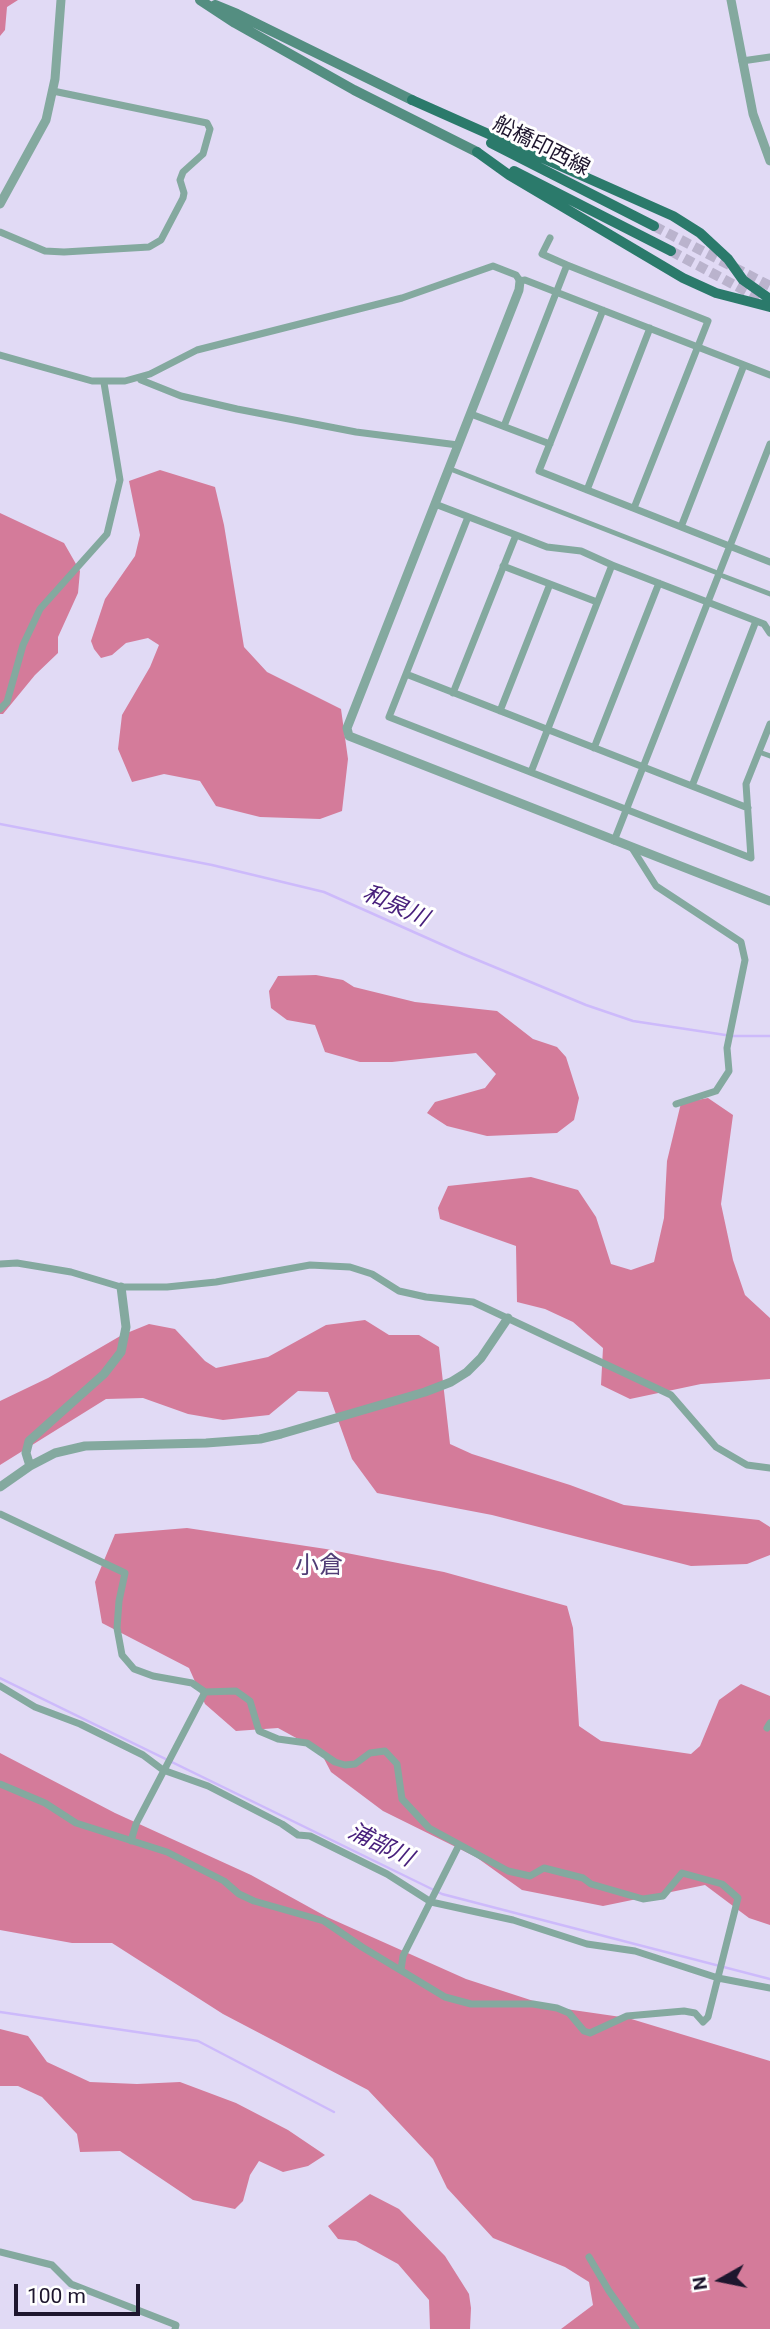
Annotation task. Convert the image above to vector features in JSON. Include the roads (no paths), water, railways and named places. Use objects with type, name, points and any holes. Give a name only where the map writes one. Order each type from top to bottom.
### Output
[{"type":"main road","points":[[201,0],[237,14],[412,100],[673,216],[700,233],[728,260],[743,280],[770,299]]},
{"type":"main road","points":[[201,0],[235,23],[354,90],[477,152],[509,175],[683,278],[716,293],[770,307]]},
{"type":"main road","name":"船橋印西線","points":[[412,100],[653,226]]},
{"type":"main road","name":"船橋印西線","points":[[477,152],[671,251]]},
{"type":"street","points":[[0,204],[40,133],[53,91],[61,0]]},
{"type":"street","points":[[731,0],[753,114],[770,161]]},
{"type":"street","points":[[742,61],[770,57]]},
{"type":"street","points":[[0,232],[46,251],[149,247],[161,240],[183,198],[180,180],[183,172],[203,154],[210,130],[207,123],[53,91]]},
{"type":"street","points":[[550,238],[542,254],[708,321],[634,508]]},
{"type":"street","points":[[504,426],[567,265]]},
{"type":"street","points":[[0,355],[92,381],[104,383],[138,378],[197,350],[402,298],[490,267],[516,275],[520,281],[519,290],[347,728],[349,736],[770,901]]},
{"type":"street","points":[[520,281],[525,280],[770,375]]},
{"type":"street","points":[[603,310],[539,471],[770,562]]},
{"type":"street","points":[[587,490],[650,328]]},
{"type":"street","points":[[681,527],[744,365]]},
{"type":"street","points":[[141,380],[181,396],[237,409],[356,432],[458,445]]},
{"type":"street","points":[[0,709],[7,702],[23,645],[40,609],[107,534],[120,480],[104,383]]},
{"type":"street","points":[[471,414],[550,444]]},
{"type":"street","points":[[614,841],[770,444]]},
{"type":"street","points":[[453,470],[715,572]]},
{"type":"street","points":[[435,504],[547,547],[581,551],[764,624],[770,633]]},
{"type":"street","points":[[468,517],[389,717],[751,858],[747,784],[770,724]]},
{"type":"street","points":[[453,693],[516,535]]},
{"type":"street","points":[[531,772],[612,565]]},
{"type":"street","points":[[503,566],[597,602]]},
{"type":"street","points":[[723,576],[770,594]]},
{"type":"street","points":[[594,748],[659,583]]},
{"type":"street","points":[[500,711],[550,584]]},
{"type":"street","points":[[692,786],[756,621]]},
{"type":"street","points":[[406,674],[748,808]]},
{"type":"street","points":[[759,752],[770,756]]},
{"type":"street","points":[[632,848],[656,886],[741,942],[745,960],[727,1048],[729,1071],[716,1091],[676,1104]]},
{"type":"street","points":[[0,1264],[17,1263],[71,1272],[121,1287],[167,1287],[216,1282],[310,1265],[350,1267],[372,1274],[399,1291],[473,1302],[671,1395],[716,1447],[747,1465],[770,1468]]},
{"type":"street","points":[[30,1466],[26,1453],[29,1441],[104,1374],[121,1352],[126,1326],[121,1287]]},
{"type":"street","points":[[0,1487],[55,1453],[85,1446],[260,1439],[425,1392],[451,1382],[467,1372],[481,1358],[508,1318]]},
{"type":"street","points":[[0,1514],[125,1573],[117,1628],[126,1662],[142,1673],[192,1682],[205,1692],[236,1691],[250,1701],[259,1731],[278,1739],[307,1743],[335,1762],[355,1764],[370,1753],[385,1751],[397,1764],[402,1799],[429,1828],[508,1871],[530,1875],[544,1868],[583,1878],[591,1884],[643,1899],[663,1896],[682,1873],[722,1884],[738,1898],[708,2017],[703,2022],[695,2013],[684,2011],[627,2017],[590,2034],[584,2031],[569,2012],[557,2008],[533,2004],[481,2005],[455,2000],[429,1989],[324,1921],[254,1901],[239,1894],[224,1881],[167,1852],[76,1823],[45,1802],[0,1784]]},
{"type":"street","points":[[0,1686],[35,1707],[80,1724],[143,1755],[163,1770],[208,1786],[274,1819],[298,1835],[310,1836],[387,1874],[431,1902],[513,1920],[587,1944],[635,1951],[718,1978],[770,1988]]},
{"type":"street","points":[[131,1841],[136,1824],[205,1692]]},
{"type":"street","points":[[401,1970],[403,1956],[459,1845]]},
{"type":"street","points":[[0,2252],[52,2265],[71,2284],[176,2325],[175,2329]]},
{"type":"street","points":[[589,2257],[636,2329]]},
{"type":"waterway","name":"和泉川","points":[[0,824],[212,865],[324,892],[463,954],[586,1005],[633,1021],[732,1036],[770,1036]]},
{"type":"waterway","name":"浦部川","points":[[0,1678],[442,1894],[770,1979]]},
{"type":"waterway","points":[[0,2012],[198,2041],[334,2112]]},
{"type":"tunnel","points":[[654,226],[770,286]]},
{"type":"tunnel","points":[[671,251],[770,304]]},
{"type":"district","name":"小倉","points":[[319,1567]]}]
